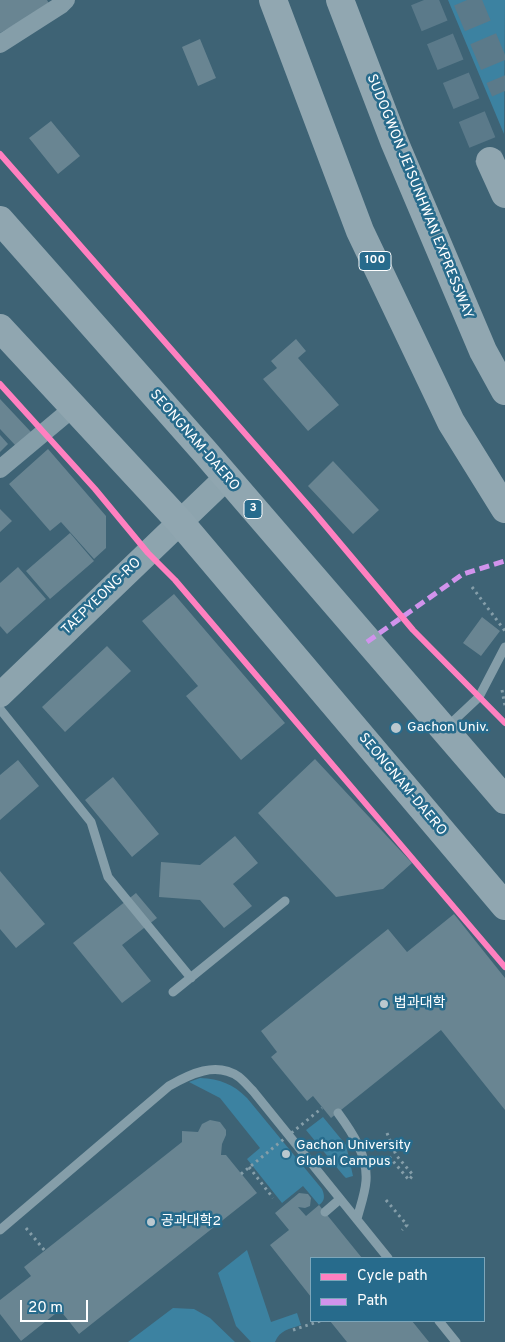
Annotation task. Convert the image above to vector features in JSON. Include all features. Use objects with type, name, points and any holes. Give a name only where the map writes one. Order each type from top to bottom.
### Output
[{"type":"highway","name":"100","points":[[273,0],[360,231],[451,422],[505,509]]},
{"type":"highway","name":"SUDOGWON JE1SUNHWAN EXPRESSWAY","points":[[340,0],[394,141],[483,351],[505,391]]},
{"type":"main road","points":[[490,161],[505,194]]},
{"type":"main road","name":"SEONGNAM-DAERO","points":[[0,220],[505,800]]},
{"type":"main road","name":"SEONGNAM-DAERO","points":[[0,328],[180,522],[505,906]]},
{"type":"main road","name":"TAEPYEONG-RO","points":[[0,695],[226,478]]},
{"type":"street","points":[[0,44],[66,0]]},
{"type":"street","points":[[0,469],[73,408]]},
{"type":"lane","points":[[444,730],[479,698],[505,647]]},
{"type":"lane","points":[[0,709],[91,822],[108,877],[191,978]]},
{"type":"lane","points":[[173,992],[285,901]]},
{"type":"lane","points":[[0,1230],[169,1086],[189,1074],[206,1070],[223,1070],[239,1077],[253,1091],[387,1257]]},
{"type":"lane","points":[[338,1113],[356,1141],[364,1159],[366,1180],[357,1220]]},
{"type":"lane","points":[[325,1212],[340,1199]]},
{"type":"lane","points":[[440,1322],[456,1342]]},
{"type":"path","points":[[472,586],[505,630]]},
{"type":"path","points":[[505,684],[502,691],[505,706]]},
{"type":"path","points":[[241,1174],[322,1108]]},
{"type":"path","points":[[386,1133],[396,1155],[413,1176],[408,1180],[387,1154]]},
{"type":"path","points":[[400,1142],[404,1139]]},
{"type":"path","points":[[249,1167],[273,1198]]},
{"type":"path","points":[[386,1200],[407,1226],[402,1230]]},
{"type":"path","points":[[17,1216],[45,1251]]},
{"type":"path","points":[[293,1330],[317,1322]]},
{"type":"shaded area","points":[[448,0],[505,0],[504,134]]},
{"type":"shaded area","points":[[200,1078],[226,1083],[237,1089],[247,1098],[322,1189],[324,1198],[319,1205],[303,1186],[282,1203],[247,1159],[260,1148],[220,1098],[189,1082]]},
{"type":"shaded area","points":[[323,1117],[346,1145],[353,1176],[346,1178],[306,1130]]},
{"type":"shaded area","points":[[247,1250],[271,1322],[297,1313],[301,1325],[282,1332],[275,1342],[251,1342],[236,1326],[218,1273]]},
{"type":"shaded area","points":[[173,1308],[194,1309],[210,1318],[235,1342],[128,1342]]},
{"type":"building","points":[[0,0],[47,0],[50,5],[0,33]]},
{"type":"building","points":[[200,39],[216,78],[198,86],[182,47]]},
{"type":"building","points":[[51,121],[80,156],[58,174],[29,138]]},
{"type":"building","points":[[296,339],[306,351],[298,358],[339,405],[308,431],[263,379],[277,368],[271,361]]},
{"type":"building","points":[[0,399],[31,432],[16,446],[0,429]]},
{"type":"building","points":[[0,435],[8,444],[0,452]]},
{"type":"building","points":[[48,449],[106,516],[106,548],[94,559],[61,522],[50,531],[9,484]]},
{"type":"building","points":[[333,461],[379,510],[353,534],[308,486]]},
{"type":"building","points":[[0,509],[12,521],[0,532]]},
{"type":"building","points":[[70,533],[94,561],[50,599],[26,571]]},
{"type":"building","points":[[18,567],[46,599],[7,634],[0,626],[0,583]]},
{"type":"building","points":[[174,594],[285,723],[241,760],[186,696],[198,686],[142,621]]},
{"type":"building","points":[[482,617],[500,631],[481,656],[463,643]]},
{"type":"building","points":[[107,646],[131,671],[65,732],[42,707]]},
{"type":"building","points":[[315,759],[412,863],[383,889],[336,897],[258,813]]},
{"type":"building","points":[[18,760],[39,786],[0,820],[0,775]]},
{"type":"building","points":[[113,777],[159,834],[132,857],[85,800]]},
{"type":"building","points":[[235,836],[258,863],[233,884],[252,906],[224,928],[200,900],[159,897],[161,862],[200,865]]},
{"type":"building","points":[[0,871],[45,924],[16,948],[0,929]]},
{"type":"building","points":[[136,893],[157,918],[122,945],[151,981],[122,1003],[73,943]]},
{"type":"building","name":"법과대학","points":[[454,914],[505,978],[505,1110],[441,1030],[331,1118],[313,1096],[307,1101],[271,1057],[277,1052],[261,1031],[388,929],[407,952]]},
{"type":"building","name":"공과대학2","points":[[210,1120],[220,1122],[226,1130],[221,1155],[226,1155],[257,1193],[79,1334],[60,1310],[21,1341],[0,1314],[0,1300],[31,1276],[24,1267],[182,1142],[182,1131],[198,1132],[202,1124]]},
{"type":"building","points":[[299,1193],[308,1194],[311,1198],[310,1206],[305,1208],[298,1207],[306,1216],[319,1205],[361,1257],[310,1257],[310,1296],[270,1245],[289,1230],[275,1213]]},
{"type":"building","points":[[331,1322],[413,1322],[429,1342],[347,1342]]},
{"type":"tunnel","points":[[424,0],[490,161]]},
{"type":"tunnel","points":[[467,0],[505,91]]},
{"type":"marked path","points":[[367,642],[463,574],[505,561]]},
{"type":"cycle path","points":[[0,154],[313,511],[413,630],[505,723]]},
{"type":"cycle path","points":[[0,384],[95,489],[148,553],[175,580],[505,967]]},
{"type":"place","name":"Gachon Univ.","points":[[396,728]]},
{"type":"place","name":"법과대학","points":[[384,1004]]},
{"type":"place","name":"Gachon University Global Campus","points":[[286,1154]]},
{"type":"place","name":"공과대학2","points":[[151,1222]]}]
